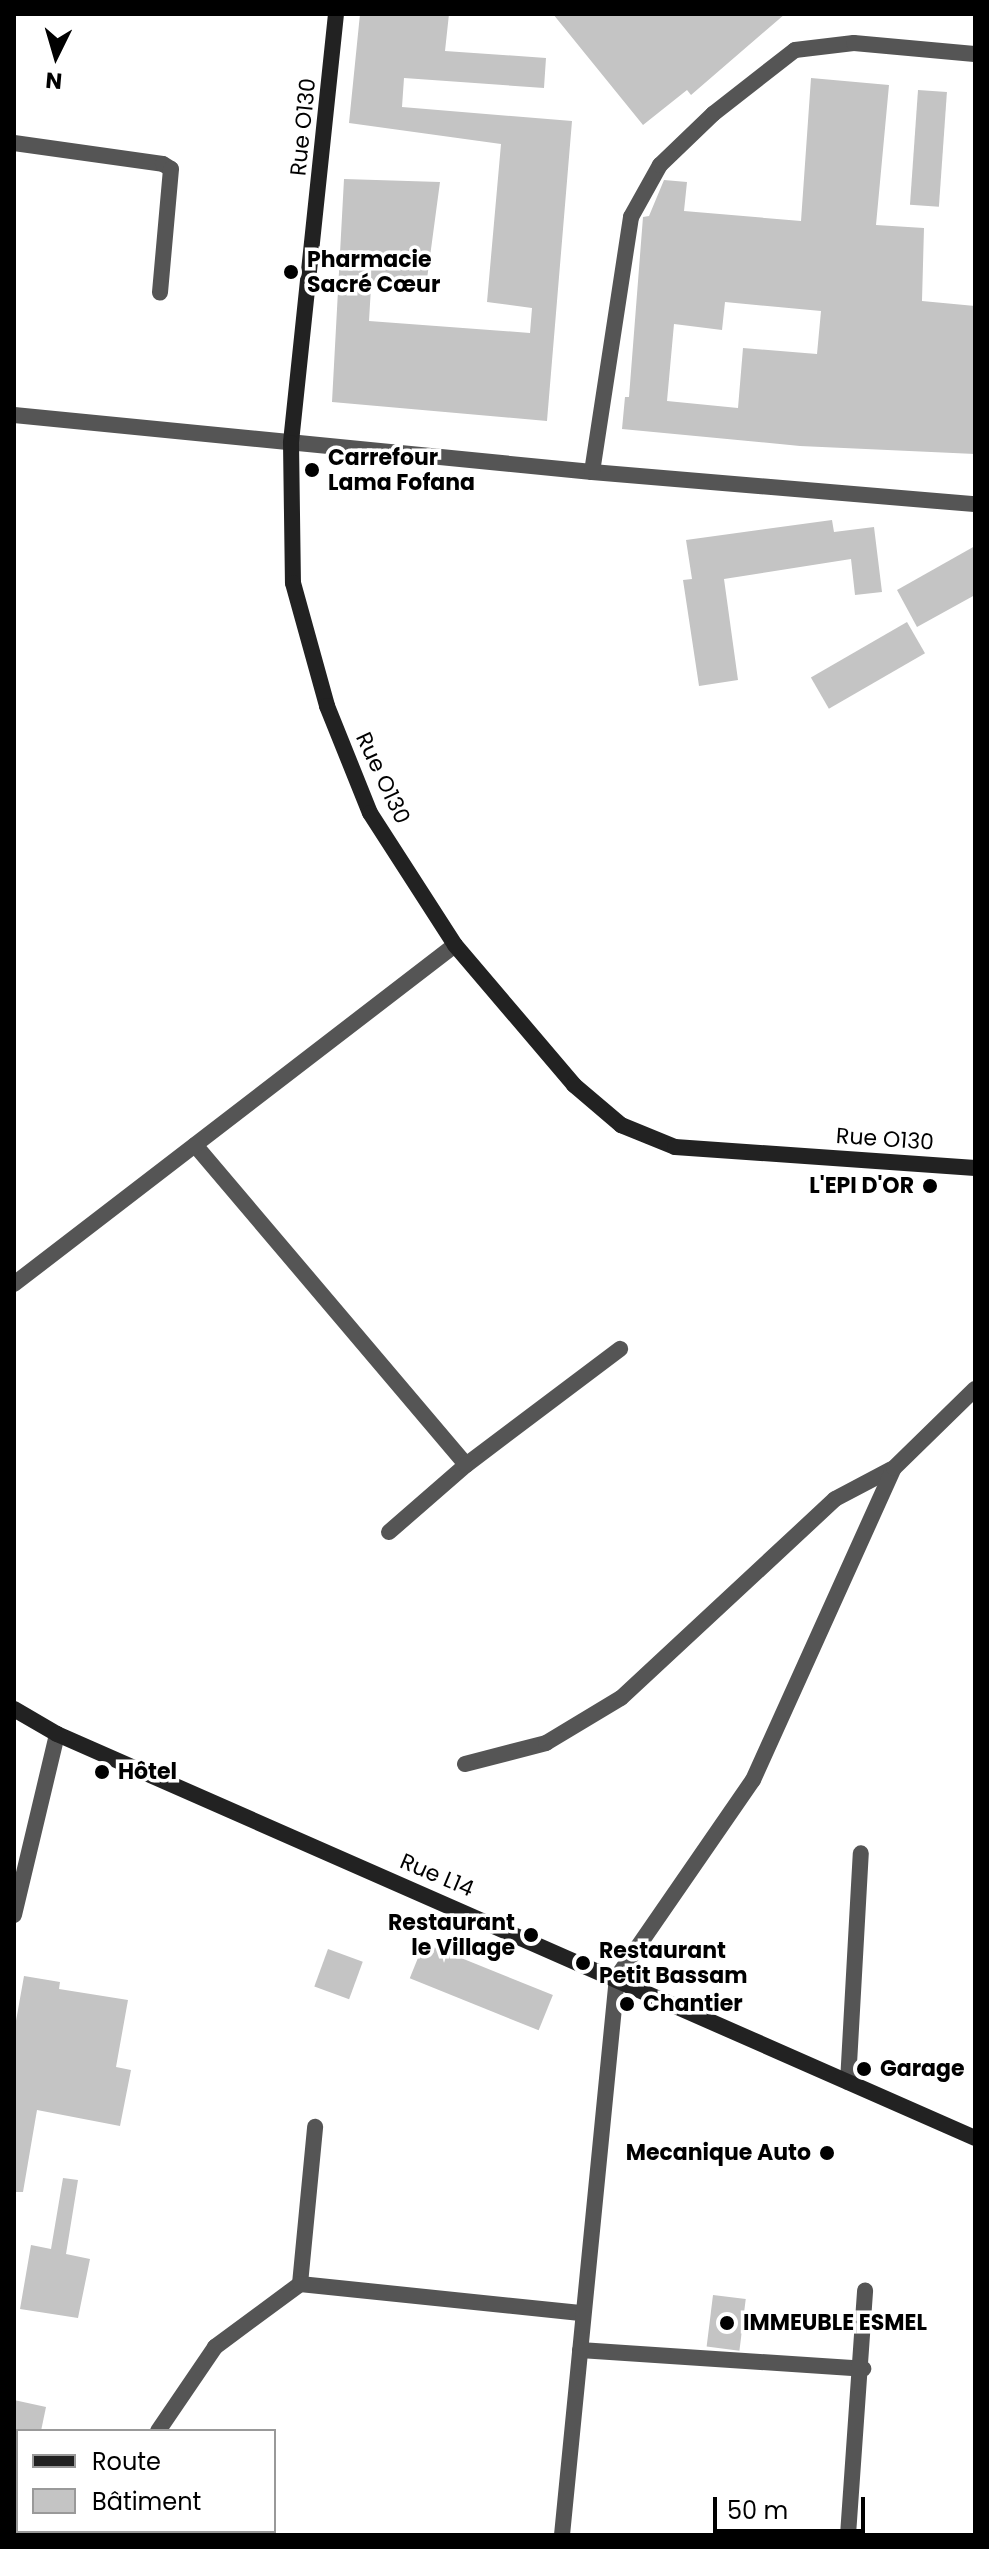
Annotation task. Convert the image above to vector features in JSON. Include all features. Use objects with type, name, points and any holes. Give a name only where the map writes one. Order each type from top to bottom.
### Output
[{"type":"street","name":"Rue O130","points":[[336,14],[291,443],[293,583],[327,706],[370,813],[455,945],[574,1085],[621,1125],[675,1147],[975,1168]]},
{"type":"street","points":[[592,472],[631,217],[660,165],[713,114],[795,50],[854,43],[975,54]]},
{"type":"street","points":[[14,143],[163,164],[171,169],[160,293]]},
{"type":"street","points":[[14,415],[592,472],[975,504]]},
{"type":"street","points":[[14,1284],[455,945]]},
{"type":"street","points":[[195,1145],[466,1465]]},
{"type":"street","points":[[389,1532],[466,1465],[620,1349]]},
{"type":"street","points":[[562,2535],[581,2313],[617,1977],[753,1780],[868,1514],[894,1468],[975,1389]]},
{"type":"street","points":[[465,1764],[546,1743],[621,1698],[835,1499],[894,1468]]},
{"type":"street","name":"Rue L14","points":[[14,1709],[57,1734],[617,1977],[975,2138]]},
{"type":"street","points":[[14,1915],[57,1734]]},
{"type":"street","points":[[848,2082],[861,1853]]},
{"type":"street","points":[[300,2284],[315,2127]]},
{"type":"street","points":[[159,2429],[215,2347],[300,2284],[581,2313]]},
{"type":"street","points":[[848,2535],[863,2369],[865,2291]]},
{"type":"street","points":[[580,2350],[863,2369]]},
{"type":"building","points":[[360,14],[449,14],[445,51],[546,58],[544,88],[404,78],[402,107],[572,121],[547,421],[332,402],[344,179],[440,182],[425,294],[371,287],[369,321],[530,333],[532,308],[487,302],[501,144],[349,123]]},
{"type":"building","points":[[553,14],[785,14],[691,95],[687,90],[643,125]]},
{"type":"building","points":[[811,78],[889,85],[876,225],[924,228],[922,301],[975,306],[975,454],[800,446],[622,429],[625,397],[629,397],[643,217],[649,216],[664,180],[687,182],[684,211],[801,221]],"holes":[[[725,302],[821,311],[817,354],[743,348],[738,408],[667,401],[674,324],[722,330]]]},
{"type":"building","points":[[918,90],[947,92],[939,207],[910,205]]},
{"type":"building","points":[[832,520],[834,532],[874,527],[882,592],[855,595],[851,559],[724,579],[738,680],[699,686],[683,580],[692,579],[686,540]]},
{"type":"building","points":[[975,546],[975,595],[917,627],[897,590]]},
{"type":"building","points":[[907,622],[925,653],[829,709],[811,678]]},
{"type":"building","points":[[424,1943],[553,1995],[539,2030],[410,1978]]},
{"type":"building","points":[[328,1949],[363,1962],[349,1999],[314,1987]]},
{"type":"building","points":[[24,1976],[60,1982],[59,1989],[128,2000],[116,2067],[131,2070],[120,2126],[37,2110],[23,2192],[14,2192],[14,2032]]},
{"type":"building","points":[[63,2178],[78,2180],[66,2254],[90,2259],[78,2318],[20,2309],[31,2245],[51,2249]]},
{"type":"building","name":"IMMEUBLE ESMEL","points":[[713,2295],[746,2299],[739,2351],[707,2347]]},
{"type":"building","points":[[14,2400],[46,2407],[41,2429],[14,2429]]},
{"type":"place","name":"Pharmacie Sacré Cœur","points":[[291,272]]},
{"type":"place","name":"Carrefour Lama Fofana","points":[[312,470]]},
{"type":"place","name":"L'EPI D'OR","points":[[930,1186]]},
{"type":"place","name":"Hôtel","points":[[102,1772]]},
{"type":"place","name":"Restaurant le Village","points":[[531,1935]]},
{"type":"place","name":"Restaurant Petit Bassam","points":[[583,1963]]},
{"type":"place","name":"Chantier","points":[[627,2004]]},
{"type":"place","name":"Garage","points":[[864,2069]]},
{"type":"place","name":"Mecanique Auto","points":[[827,2153]]},
{"type":"place","name":"IMMEUBLE ESMEL","points":[[727,2323]]}]
